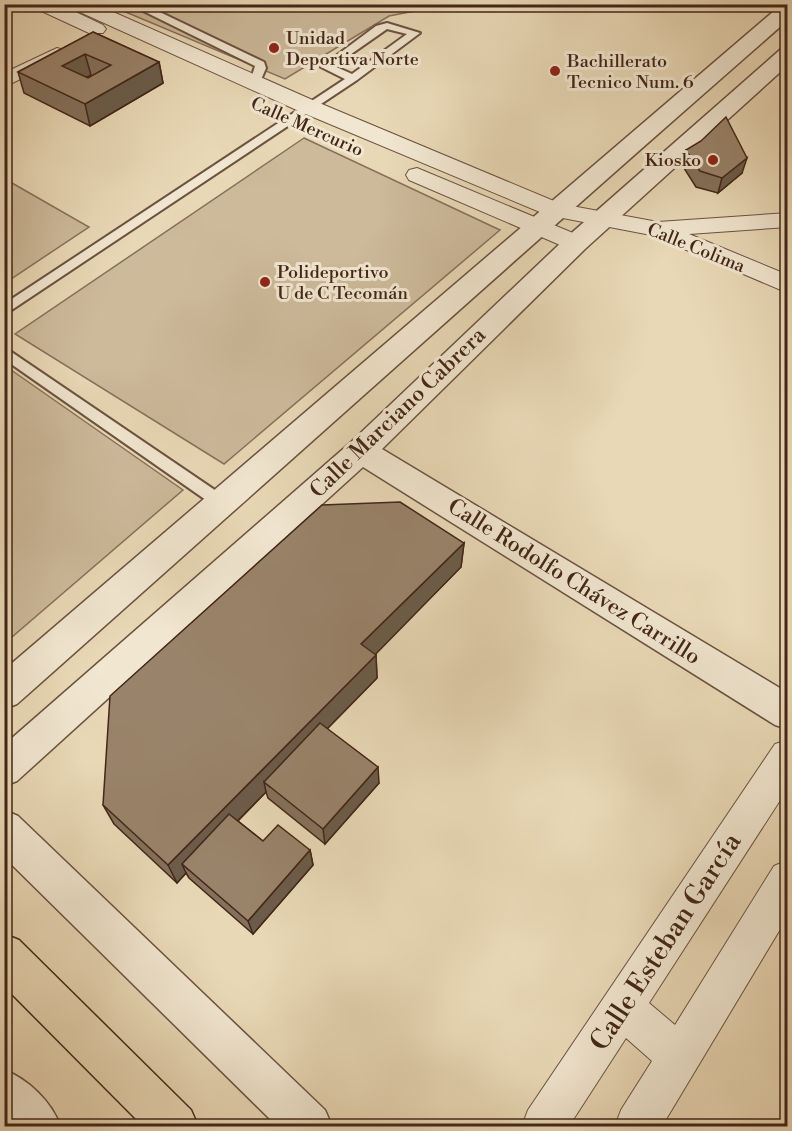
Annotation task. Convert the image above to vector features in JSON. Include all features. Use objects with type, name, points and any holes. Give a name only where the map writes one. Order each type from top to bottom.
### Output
[{"type":"main road","points":[[4,955],[175,1126]]},
{"type":"street","name":"Calle Mercurio","points":[[42,4],[93,35],[391,164],[545,218],[603,218]]},
{"type":"street","name":"Calle Mercurio","points":[[78,4],[93,35],[255,82],[545,218],[576,243]]},
{"type":"street","name":"Calle Marciano Cabrera","points":[[4,693],[453,302],[545,218],[788,9]]},
{"type":"street","points":[[4,81],[93,35]]},
{"type":"street","points":[[734,54],[780,60]]},
{"type":"street","name":"Calle Marciano Cabrera","points":[[4,769],[362,451],[576,243],[780,60]]},
{"type":"street","name":"Calle Colima","points":[[603,218],[657,229],[788,285]]},
{"type":"street","points":[[657,229],[788,220]]},
{"type":"street","points":[[453,302],[494,321]]},
{"type":"street","name":"Calle Rodolfo Chávez Carrillo","points":[[362,451],[788,713]]},
{"type":"street","name":"Calle Esteban García","points":[[544,1126],[788,756]]},
{"type":"street","points":[[4,829],[309,1126]]},
{"type":"street","points":[[637,1126],[788,879]]},
{"type":"street","points":[[623,1007],[680,1057]]},
{"type":"street","points":[[4,1092],[37,1126]]},
{"type":"lane","points":[[134,4],[260,64],[261,68],[255,82]]},
{"type":"lane","points":[[4,310],[353,78],[415,33],[387,26],[380,28],[326,67],[353,78]]},
{"type":"lane","points":[[4,352],[222,503]]},
{"type":"shaded area","name":"Unidad Deportiva Norte","points":[[109,5],[446,5],[389,16],[285,79]]},
{"type":"shaded area","name":"Polideportivo U de C Tecomán","points":[[304,138],[500,230],[224,464],[15,334]]},
{"type":"shaded area","points":[[5,179],[89,227],[5,283]]},
{"type":"shaded area","points":[[4,365],[183,490],[5,643],[4,643]]},
{"type":"building","points":[[93,32],[159,62],[85,104],[18,72]],"holes":[[[85,54],[111,65],[88,78],[62,66]]]},
{"type":"building","points":[[726,117],[747,158],[722,178],[700,171],[686,150],[701,141]]},
{"type":"building","points":[[400,502],[464,543],[361,644],[376,655],[168,865],[103,805],[110,696],[322,505]]},
{"type":"building","points":[[320,723],[378,767],[323,829],[264,782]]},
{"type":"building","points":[[229,814],[263,841],[278,825],[310,850],[248,921],[182,864]]},
{"type":"place","name":"Unidad Deportiva Norte","points":[[274,48]]},
{"type":"place","name":"Bachillerato Tecnico Num. 6","points":[[555,71]]},
{"type":"place","name":"Kiosko","points":[[713,160]]},
{"type":"place","name":"Polideportivo U de C Tecomán","points":[[265,282]]}]
